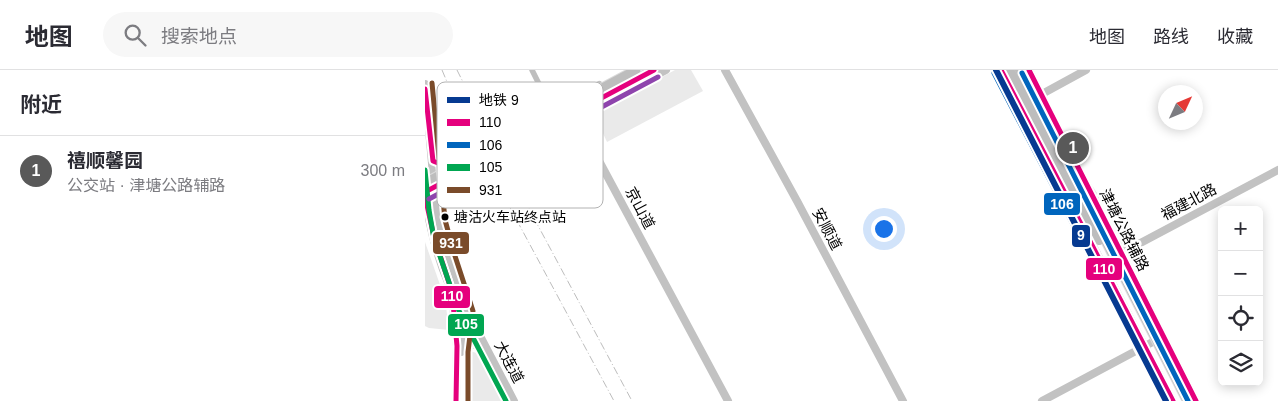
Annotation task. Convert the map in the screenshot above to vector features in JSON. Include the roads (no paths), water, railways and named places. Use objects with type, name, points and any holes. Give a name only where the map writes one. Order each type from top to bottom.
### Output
[{"type":"highway","points":[[1009,70],[1057,152],[1188,401]]},
{"type":"highway","points":[[1020,70],[1057,152],[1076,211]]},
{"type":"highway","points":[[1057,152],[1093,198]]},
{"type":"highway","points":[[1076,188],[1181,401]]},
{"type":"main road","points":[[603,88],[636,70]]},
{"type":"main road","points":[[603,97],[654,70]]},
{"type":"main road","points":[[425,183],[437,177]]},
{"type":"main road","points":[[425,192],[437,186]]},
{"type":"street","points":[[532,70],[538,82]]},
{"type":"street","points":[[603,83],[627,70]]},
{"type":"street","points":[[603,104],[666,70]]},
{"type":"street","name":"安顺道","points":[[725,70],[903,401]]},
{"type":"street","points":[[1001,70],[1076,211],[1173,401]]},
{"type":"street","name":"津塘公路辅路","points":[[1029,70],[1196,401]]},
{"type":"street","points":[[1042,94],[1085,70]]},
{"type":"street","points":[[425,88],[438,221],[448,258],[466,309],[461,351],[460,401]]},
{"type":"street","name":"京山道","points":[[603,168],[728,401]]},
{"type":"street","name":"福建北路","points":[[1114,240],[1124,249],[1131,248],[1278,170]]},
{"type":"street","name":"福建北路","points":[[1129,270],[1128,258],[1132,252],[1278,175]]},
{"type":"street","points":[[425,196],[433,237]]},
{"type":"street","points":[[425,220],[433,237],[451,292],[457,346],[456,401]]},
{"type":"street","name":"大连道","points":[[451,292],[510,401]]},
{"type":"street","name":"大连道","points":[[466,309],[514,401]]},
{"type":"street","points":[[1042,401],[1163,336]]},
{"type":"street","points":[[461,351],[465,346],[471,344],[476,345],[484,352]]},
{"type":"railway","points":[[442,70],[447,82]]},
{"type":"railway","points":[[457,70],[463,82]]},
{"type":"railway","points":[[510,208],[614,401]]},
{"type":"railway","points":[[529,208],[632,401]]},
{"type":"metro line","name":"9","points":[[996,70],[1166,401]]},
{"type":"place","name":"禧顺馨园","points":[[1073,148]]},
{"type":"place","name":"塘沽火车站终点站","points":[[445,217]]}]
